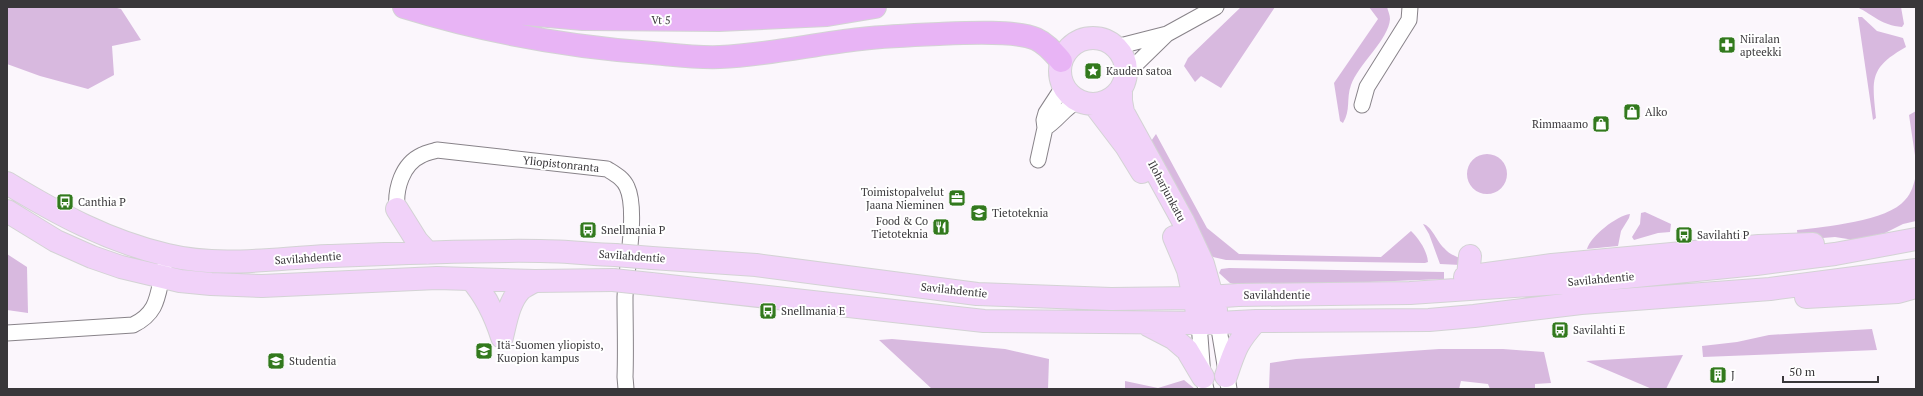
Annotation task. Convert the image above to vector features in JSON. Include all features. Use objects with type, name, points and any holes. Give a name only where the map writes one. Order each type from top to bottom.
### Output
[{"type":"highway","points":[[404,7],[446,20],[495,32],[568,45],[621,51],[718,57],[778,52],[868,38],[952,34],[1020,34],[1036,39],[1049,47],[1061,61]]},
{"type":"highway","name":"Vt 5","points":[[447,7],[583,19],[719,20],[826,15],[875,7]]},
{"type":"main road","points":[[1092,37],[1102,39],[1116,47],[1124,58],[1124,81],[1114,97],[1103,103],[1079,97],[1060,79],[1061,61],[1065,52],[1073,44],[1082,39],[1092,37]]},
{"type":"main road","name":"Iloharjunkatu","points":[[1124,81],[1120,101],[1123,112],[1150,157],[1203,264],[1204,297]]},
{"type":"main road","name":"Iloharjunkatu","points":[[1079,97],[1126,146],[1145,177],[1204,297]]},
{"type":"main road","name":"Savilahdentie","points":[[7,183],[47,207],[112,239],[167,255],[216,262],[242,262],[312,256],[536,251],[756,265],[977,294],[1111,299],[1410,293],[1576,282],[1671,273],[1835,254],[1916,239]]},
{"type":"main road","points":[[397,209],[417,241],[428,253]]},
{"type":"main road","points":[[386,254],[396,242],[400,228],[397,209]]},
{"type":"main road","name":"Savilahdentie","points":[[7,211],[56,241],[92,257],[161,278],[211,284],[262,286],[437,278],[535,281],[613,280],[984,321],[1145,324],[1256,321],[1419,320],[1474,316],[1581,303],[1770,289],[1916,270]]},
{"type":"main road","points":[[1410,293],[1469,266],[1552,265],[1759,246],[1835,244],[1870,248]]},
{"type":"main road","points":[[471,279],[479,288],[493,312],[502,337],[509,309],[515,298],[521,289],[535,281]]},
{"type":"main road","points":[[1419,320],[1451,324],[1503,324],[1566,320],[1823,295],[1898,292],[1916,287]]},
{"type":"main road","points":[[1204,297],[1209,323]]},
{"type":"main road","points":[[1227,382],[1235,347],[1241,337],[1256,321]]},
{"type":"main road","points":[[1145,324],[1173,338],[1187,350],[1204,383]]},
{"type":"street","points":[[1116,47],[1167,34],[1216,7]]},
{"type":"street","points":[[1362,105],[1367,87],[1408,20],[1410,7]]},
{"type":"street","points":[[1124,81],[1167,34]]},
{"type":"street","points":[[1038,160],[1045,128],[1044,120],[1046,113],[1079,97]]},
{"type":"street","name":"Yliopistonranta","points":[[397,209],[398,185],[408,166],[421,155],[437,150],[607,169],[619,176],[627,187],[631,201],[630,236],[625,296],[626,389]]},
{"type":"street","points":[[7,332],[134,325],[145,319],[151,312],[157,300],[167,255]]},
{"type":"street","points":[[1209,323],[1227,382]]},
{"type":"street","points":[[1204,383],[1209,323]]},
{"type":"shaded area","points":[[7,7],[113,7],[121,9],[141,40],[112,46],[114,75],[88,89],[40,76],[7,64]]},
{"type":"shaded area","points":[[1241,7],[1275,7],[1221,88],[1201,76],[1195,82],[1184,66],[1188,58]]},
{"type":"shaded area","points":[[1369,7],[1387,7],[1390,19],[1384,35],[1360,69],[1351,85],[1347,114],[1343,123],[1340,121],[1334,83],[1378,19]]},
{"type":"shaded area","points":[[1857,7],[1901,7],[1904,24],[1902,27],[1889,24],[1878,20]]},
{"type":"shaded area","points":[[1858,17],[1862,17],[1877,31],[1903,38],[1906,47],[1885,61],[1879,68],[1874,84],[1876,118],[1873,120]]},
{"type":"shaded area","points":[[1916,111],[1916,162],[1909,115]]},
{"type":"shaded area","points":[[1156,134],[1207,228],[1239,254],[1381,257],[1411,231],[1422,245],[1428,262],[1226,260],[1213,257],[1204,248],[1149,144]]},
{"type":"shaded area","points":[[1487,154],[1495,156],[1501,160],[1505,166],[1507,174],[1505,182],[1501,188],[1495,192],[1487,194],[1479,192],[1473,188],[1469,182],[1467,174],[1469,166],[1473,160],[1479,156]]},
{"type":"shaded area","points":[[1916,175],[1916,221],[1903,224],[1885,233],[1854,240],[1835,237],[1798,240],[1797,230],[1855,222],[1885,213],[1897,207],[1909,194]]},
{"type":"shaded area","points":[[1645,212],[1671,224],[1670,232],[1658,233],[1634,240],[1632,237],[1640,224],[1641,213]]},
{"type":"shaded area","points":[[1630,214],[1621,231],[1618,246],[1587,249],[1593,238],[1605,227],[1618,218]]},
{"type":"shaded area","points":[[1423,224],[1432,231],[1441,245],[1448,252],[1464,259],[1461,265],[1440,264],[1429,234]]},
{"type":"shaded area","points":[[7,254],[27,267],[28,313],[7,310]]},
{"type":"shaded area","points":[[1221,269],[1444,272],[1444,279],[1245,287],[1230,283],[1219,273]]},
{"type":"shaded area","points":[[1872,329],[1877,350],[1703,357],[1702,346],[1737,342],[1769,335]]},
{"type":"shaded area","points":[[892,339],[1005,349],[1049,359],[1048,389],[932,389],[879,340]]},
{"type":"shaded area","points":[[1439,349],[1503,349],[1544,352],[1551,383],[1535,384],[1535,389],[1490,389],[1488,384],[1461,381],[1459,389],[1269,389],[1270,363],[1296,359]]},
{"type":"shaded area","points":[[1683,355],[1666,389],[1652,389],[1586,361]]},
{"type":"shaded area","points":[[1184,380],[1195,389],[1125,389],[1125,381],[1158,388]]},
{"type":"place","name":"Niiralan apteekki","points":[[1727,45]]},
{"type":"place","name":"Kauden satoa","points":[[1093,71]]},
{"type":"place","name":"Alko","points":[[1632,112]]},
{"type":"place","name":"Rimmaamo","points":[[1601,124]]},
{"type":"place","name":"Toimistopalvelut Jaana Nieminen","points":[[957,198]]},
{"type":"place","name":"Canthia P","points":[[65,202]]},
{"type":"place","name":"Tietoteknia","points":[[979,213]]},
{"type":"place","name":"Food & Co Tietoteknia","points":[[941,227]]},
{"type":"place","name":"Snellmania P","points":[[588,230]]},
{"type":"place","name":"Savilahti P","points":[[1684,235]]},
{"type":"place","name":"Snellmania E","points":[[768,311]]},
{"type":"place","name":"Savilahti E","points":[[1560,330]]},
{"type":"place","name":"Itä-Suomen yliopisto, Kuopion kampus","points":[[484,351]]},
{"type":"place","name":"Studentia","points":[[276,361]]},
{"type":"place","name":"J","points":[[1718,375]]}]
